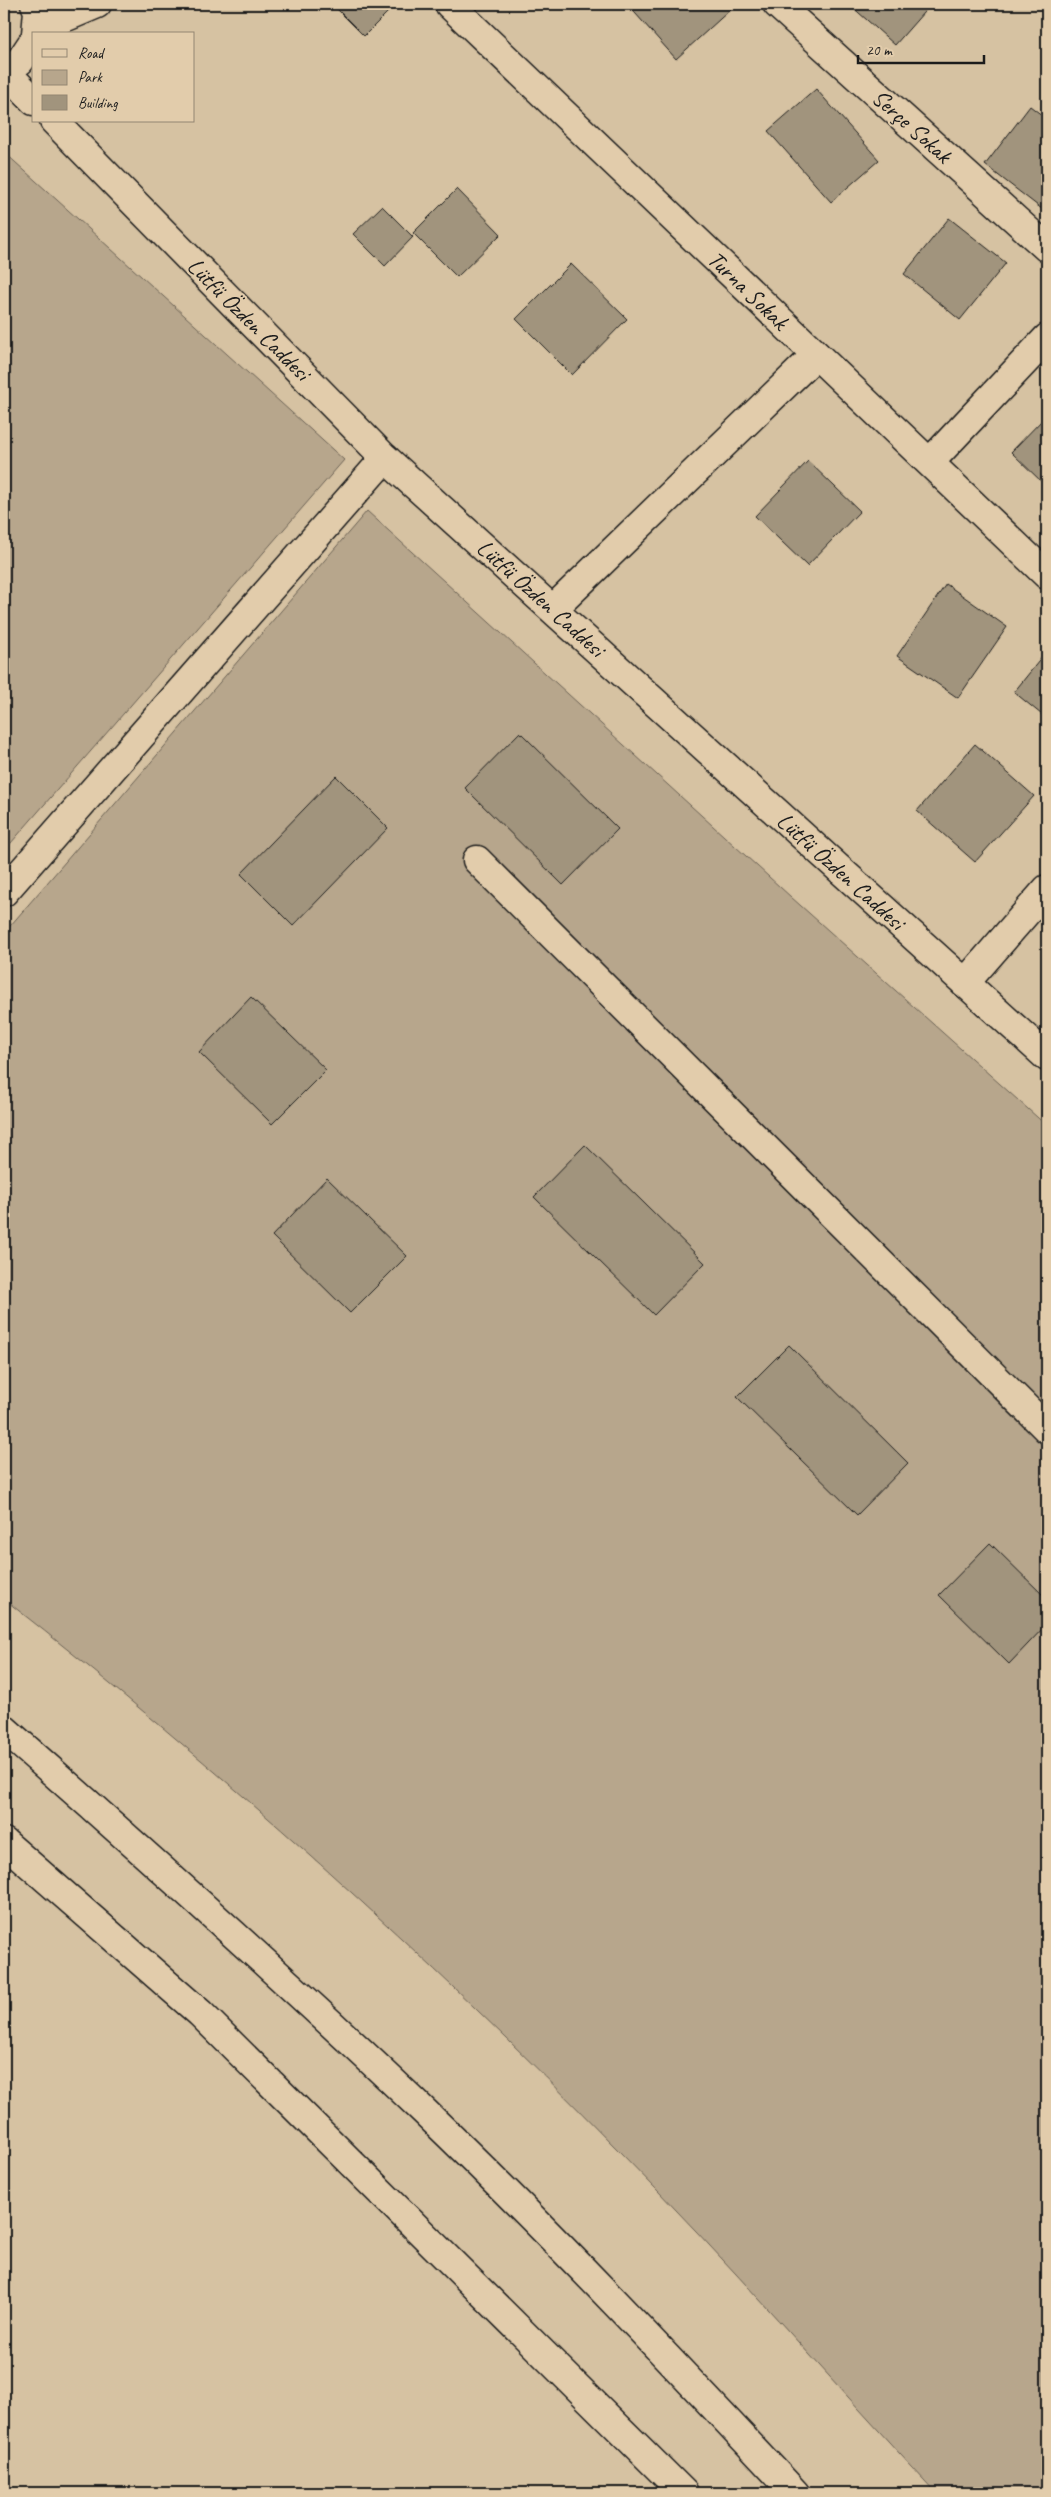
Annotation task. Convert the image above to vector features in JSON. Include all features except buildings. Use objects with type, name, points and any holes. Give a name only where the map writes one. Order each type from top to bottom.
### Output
[{"type":"street","points":[[36,27],[97,4]]},
{"type":"street","name":"Turna Sokak","points":[[449,4],[1047,575]]},
{"type":"street","name":"Serçe Sokak","points":[[777,4],[1047,248]]},
{"type":"street","points":[[32,36],[20,61],[4,70],[32,99]]},
{"type":"street","name":"Lütfü Özden Caddesi","points":[[55,122],[385,458],[1047,1057]]},
{"type":"street","points":[[930,462],[1047,338]]},
{"type":"street","points":[[553,609],[816,355]]},
{"type":"street","points":[[4,892],[385,458]]},
{"type":"street","points":[[477,860],[1047,1429]]},
{"type":"street","points":[[965,983],[1047,889]]},
{"type":"street","points":[[4,1729],[259,1955],[426,2114],[559,2245],[795,2493]]},
{"type":"street","points":[[4,1842],[200,2013],[684,2493]]},
{"type":"green space","points":[[4,152],[344,460],[4,851]]},
{"type":"green space","points":[[367,511],[791,897],[1047,1126],[1047,2493],[936,2493],[659,2192],[472,2005],[397,1934],[243,1796],[85,1663],[4,1599],[4,933]]}]
